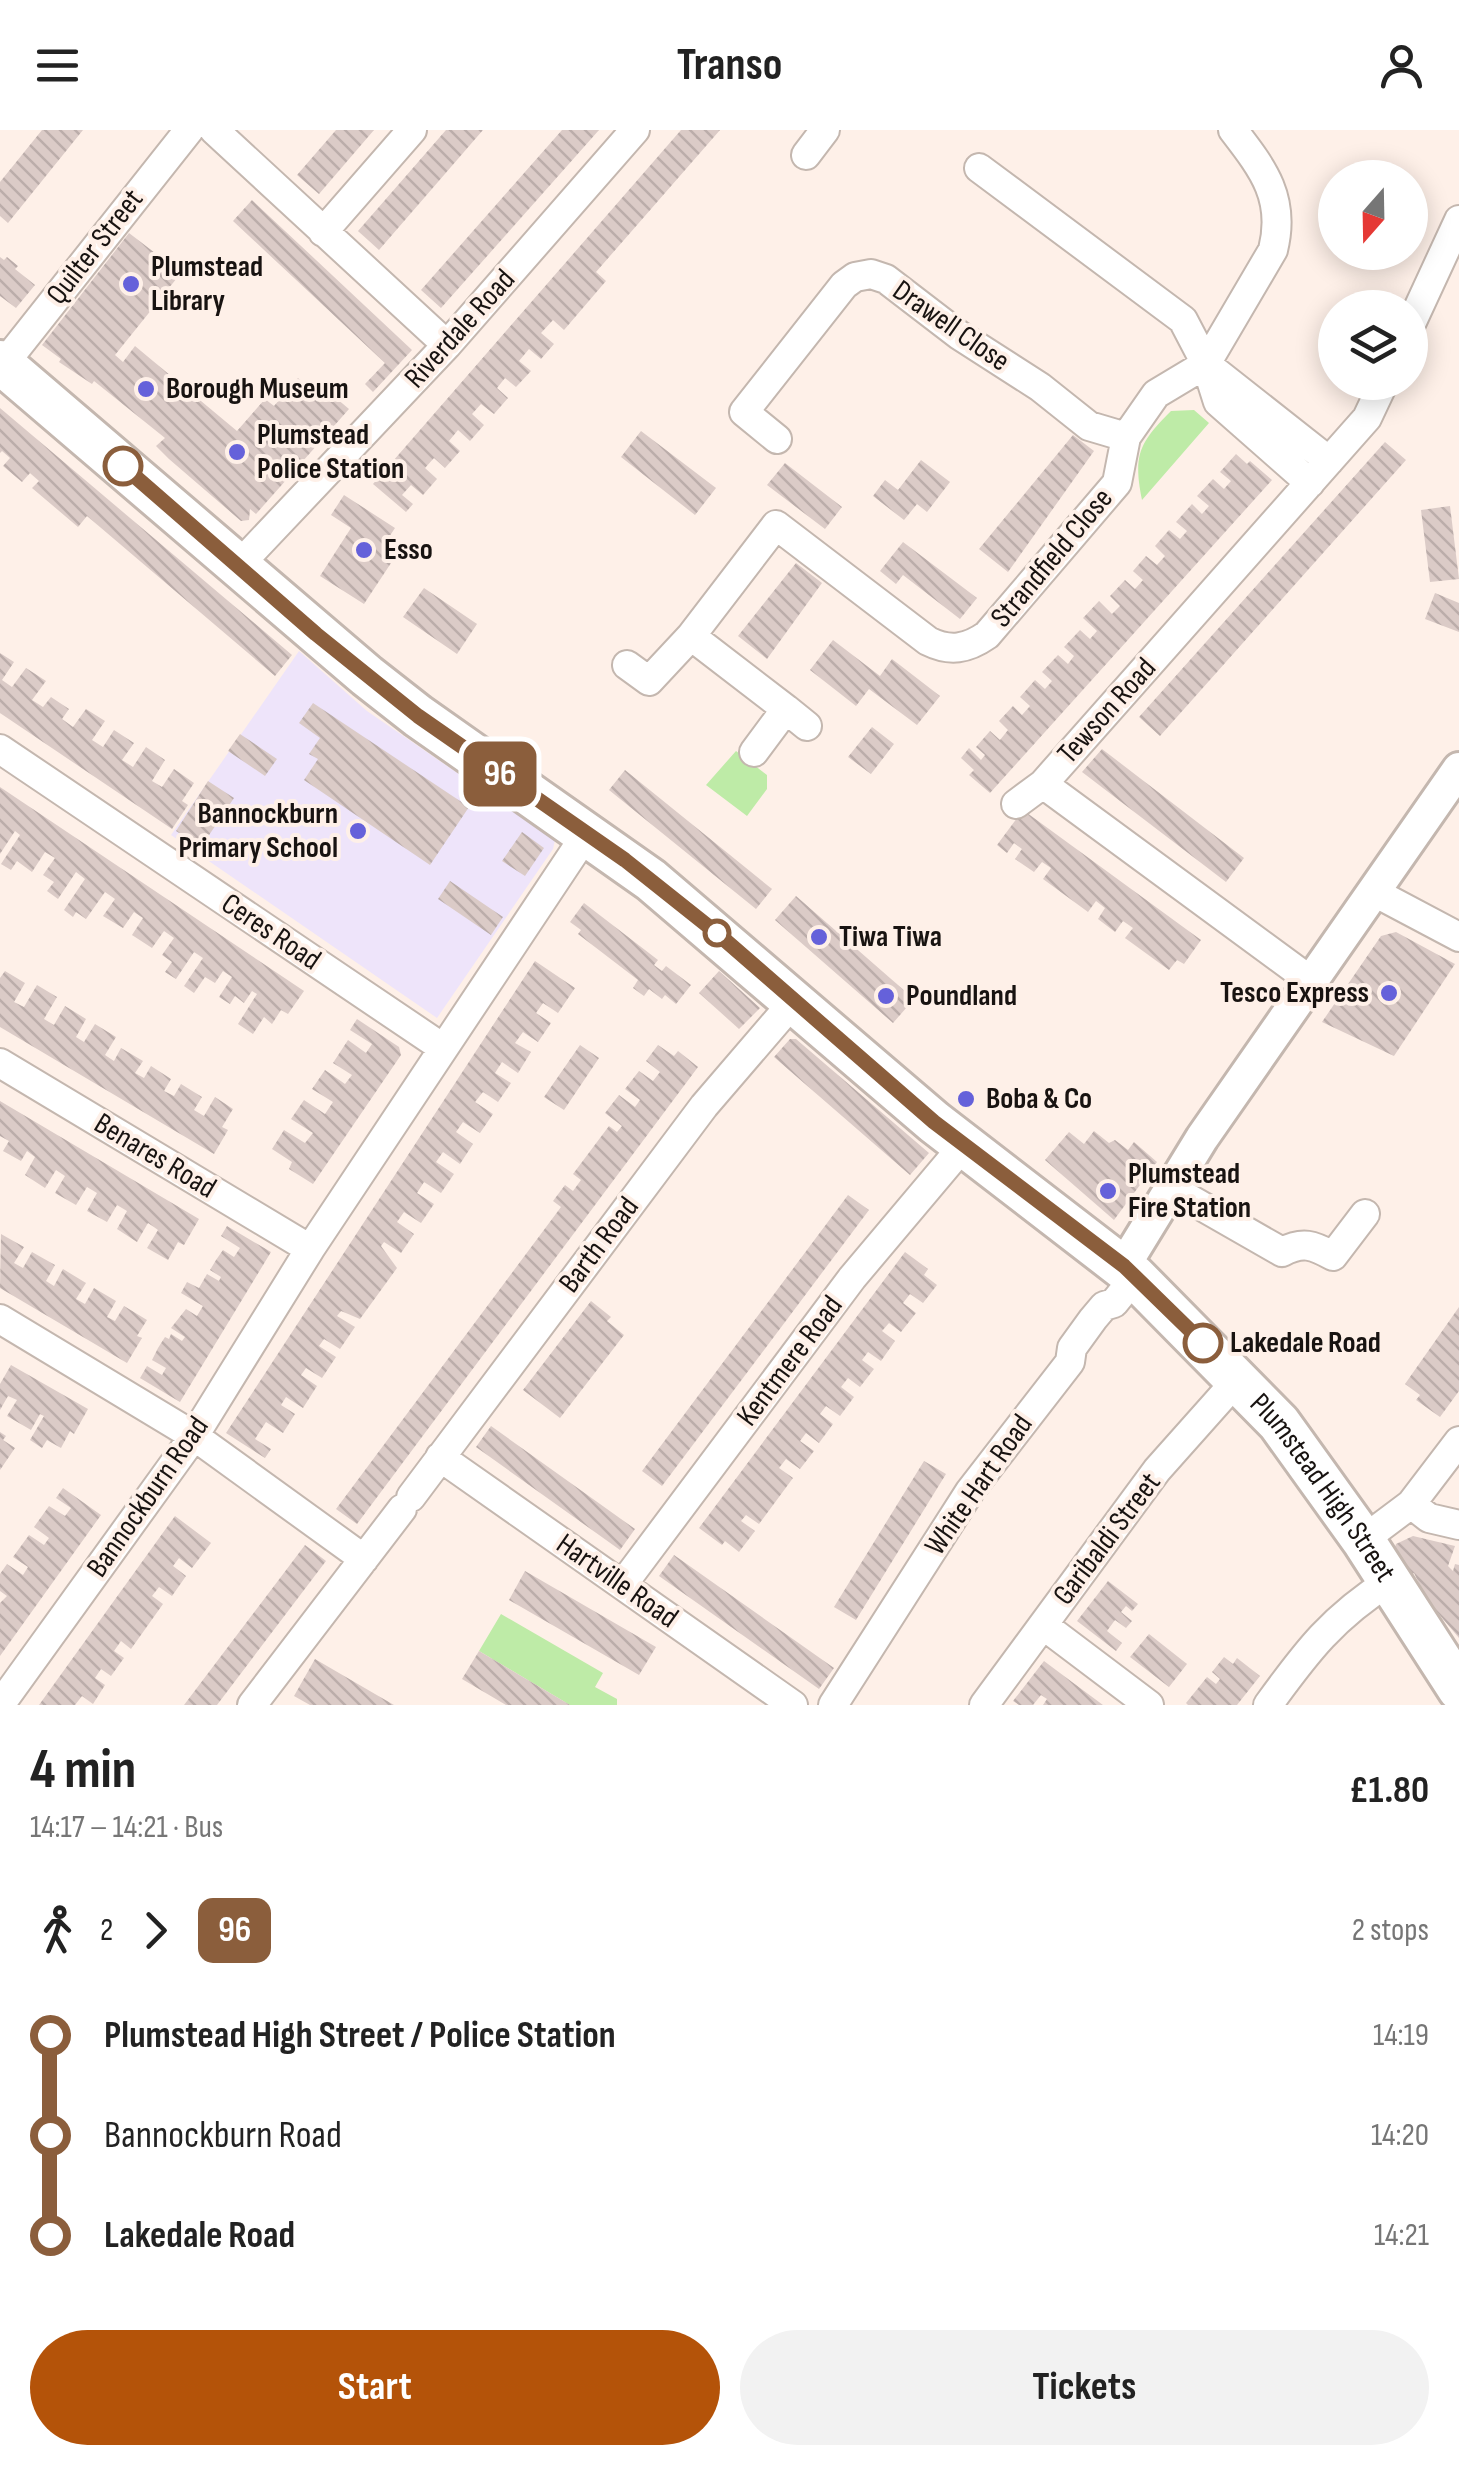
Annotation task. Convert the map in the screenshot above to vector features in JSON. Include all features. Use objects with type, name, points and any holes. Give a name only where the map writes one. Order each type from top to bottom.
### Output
[{"type":"main road","name":"Plumstead High Street","points":[[2,364],[418,716],[664,891],[964,1145],[1129,1272],[1279,1423],[1364,1540],[1459,1690]]},
{"type":"street","name":"Quilter Street","points":[[2,364],[189,130]]},
{"type":"street","points":[[214,130],[447,345]]},
{"type":"street","points":[[324,232],[412,130]]},
{"type":"street","name":"Riverdale Road","points":[[238,566],[447,345],[635,130]]},
{"type":"street","points":[[806,155],[825,130]]},
{"type":"street","points":[[1206,364],[1273,250],[1278,230],[1278,208],[1271,187],[1234,130]]},
{"type":"street","points":[[978,168],[1182,320],[1206,364],[1218,402],[1310,483]]},
{"type":"street","points":[[1427,290],[1459,220]]},
{"type":"street","name":"Drawell Close","points":[[777,439],[744,412],[844,285],[855,277],[871,274],[886,279],[959,336],[1040,386],[1090,426],[1126,437]]},
{"type":"street","points":[[1206,364],[1329,461]]},
{"type":"street","name":"Strandfield Close","points":[[627,665],[649,681],[691,636],[776,524],[928,640],[944,648],[975,643],[987,635],[1117,483],[1126,437],[1156,394],[1206,364]]},
{"type":"street","name":"Tewson Road","points":[[1311,981],[1042,784],[1367,418],[1376,400]]},
{"type":"street","points":[[691,636],[796,718],[754,752]]},
{"type":"street","name":"Ceres Road","points":[[0,749],[443,1048]]},
{"type":"street","points":[[1129,1272],[1202,1138],[1459,769]]},
{"type":"street","points":[[1016,804],[1042,784]]},
{"type":"street","name":"Bannockburn Road","points":[[0,1705],[194,1436],[310,1248],[587,834]]},
{"type":"street","points":[[1374,892],[1459,937]]},
{"type":"street","name":"Barth Road","points":[[252,1705],[704,1106],[795,1000]]},
{"type":"street","name":"Benares Road","points":[[0,1063],[310,1248]]},
{"type":"street","name":"Kentmere Road","points":[[623,1584],[852,1278],[964,1145]]},
{"type":"street","points":[[1172,1188],[1282,1252],[1297,1244],[1314,1245],[1333,1256],[1365,1214]]},
{"type":"street","name":"White Hart Road","points":[[833,1705],[970,1491],[1070,1362],[1072,1348],[1104,1306],[1114,1303],[1129,1272]]},
{"type":"street","points":[[4,1329],[194,1436],[364,1558]]},
{"type":"street","name":"Garibaldi Street","points":[[984,1705],[1157,1470],[1238,1380]]},
{"type":"street","points":[[1364,1540],[1411,1504],[1459,1442]]},
{"type":"street","name":"Hartville Road","points":[[440,1457],[793,1705]]},
{"type":"street","points":[[1411,1504],[1429,1518],[1459,1525]]},
{"type":"street","points":[[1268,1705],[1327,1629],[1348,1608],[1390,1581]]},
{"type":"street","points":[[1043,1625],[1150,1705]]},
{"type":"shaded area","name":"Bannockburn Primary School","points":[[299,651],[367,711],[555,840],[553,849],[437,1018],[171,835]]},
{"type":"green space","points":[[1194,410],[1209,423],[1142,500],[1138,472],[1145,441],[1171,411]]},
{"type":"green space","points":[[736,751],[767,775],[767,789],[747,816],[706,785]]},
{"type":"green space","points":[[501,1614],[603,1673],[595,1687],[617,1699],[617,1705],[570,1705],[479,1651]]},
{"type":"building","points":[[42,130],[83,130],[8,223],[0,216],[0,182]]},
{"type":"building","points":[[336,130],[374,130],[319,194],[297,175]]},
{"type":"building","points":[[446,130],[483,130],[379,250],[358,231]]},
{"type":"building","points":[[562,130],[599,130],[441,308],[421,290]]},
{"type":"building","points":[[681,130],[720,130],[596,272],[606,281],[564,330],[553,320],[541,333],[554,344],[541,359],[529,349],[519,361],[531,371],[516,387],[505,378],[497,388],[508,398],[494,414],[481,404],[472,414],[484,425],[470,441],[458,430],[449,441],[460,451],[445,468],[434,458],[425,468],[437,479],[423,495],[411,485],[402,495],[413,504],[406,512],[373,484]]},
{"type":"building","points":[[252,200],[412,350],[373,392],[365,384],[385,363],[233,221]]},
{"type":"building","points":[[129,233],[181,273],[115,355],[123,362],[135,346],[237,431],[265,399],[274,406],[298,378],[312,390],[318,383],[349,409],[256,514],[250,509],[249,520],[241,521],[169,459],[156,446],[165,438],[94,381],[92,384],[59,362],[61,359],[42,345]]},
{"type":"building","points":[[0,257],[7,257],[35,285],[16,308],[0,296]]},
{"type":"building","points":[[0,408],[292,655],[275,676],[87,516],[78,527],[32,488],[39,481],[30,473],[22,482],[3,466],[10,458],[0,453]]},
{"type":"building","points":[[641,431],[716,488],[695,515],[621,457]]},
{"type":"building","points":[[1073,435],[1094,451],[1008,572],[979,549]]},
{"type":"building","points":[[1385,442],[1406,460],[1160,736],[1139,717]]},
{"type":"building","points":[[1236,454],[1272,480],[990,793],[969,775],[974,770],[961,758],[969,748],[981,760],[985,755],[976,747],[990,731],[1000,740],[1008,730],[999,721],[1013,706],[1022,715],[1030,706],[1020,697],[1035,680],[1045,689],[1052,681],[1042,672],[1058,655],[1068,664],[1074,656],[1064,647],[1080,630],[1090,639],[1097,631],[1083,618],[1099,601],[1112,614],[1120,606],[1110,596],[1125,580],[1135,589],[1143,580],[1133,571],[1146,556],[1157,565],[1165,556],[1155,546],[1169,530],[1180,539],[1187,531],[1176,522],[1192,504],[1202,514],[1209,506],[1197,496],[1213,479],[1224,489],[1231,481],[1220,472]]},
{"type":"building","points":[[921,460],[950,482],[927,512],[917,504],[904,520],[873,496],[885,480],[898,490]]},
{"type":"building","points":[[785,463],[842,507],[825,529],[767,485]]},
{"type":"building","name":"Esso","points":[[344,495],[395,528],[383,546],[397,554],[364,604],[320,576],[351,528],[331,515]]},
{"type":"building","points":[[1450,506],[1459,579],[1430,582],[1421,510]]},
{"type":"building","points":[[903,542],[977,598],[960,619],[903,575],[896,584],[880,571]]},
{"type":"building","points":[[796,563],[822,583],[767,659],[738,636]]},
{"type":"building","points":[[424,588],[477,624],[457,654],[403,617]]},
{"type":"building","points":[[1435,593],[1459,603],[1459,632],[1425,619]]},
{"type":"building","points":[[833,640],[880,676],[892,659],[940,696],[917,725],[869,689],[856,706],[810,670]]},
{"type":"building","points":[[0,653],[14,662],[2,680],[12,687],[26,668],[46,681],[32,700],[43,707],[51,697],[69,709],[62,719],[73,727],[86,709],[105,721],[92,740],[103,747],[114,730],[134,743],[122,760],[133,767],[146,747],[165,760],[152,781],[162,787],[174,769],[194,783],[182,801],[188,805],[172,829],[0,713]]},
{"type":"building","points":[[313,703],[469,807],[430,865],[304,780],[318,759],[309,754],[320,738],[299,723]]},
{"type":"building","points":[[872,727],[894,744],[871,774],[848,757]]},
{"type":"building","points":[[240,734],[277,759],[265,776],[228,751]]},
{"type":"building","points":[[1102,749],[1244,858],[1226,882],[1082,772]]},
{"type":"building","points":[[625,770],[772,889],[756,909],[609,790]]},
{"type":"building","points":[[208,781],[234,798],[201,847],[176,831]]},
{"type":"building","points":[[0,787],[304,991],[288,1014],[281,1010],[272,1024],[264,1017],[253,1034],[238,1024],[257,994],[252,991],[244,1003],[235,996],[230,1004],[219,997],[232,977],[223,971],[215,983],[205,977],[194,993],[184,986],[203,958],[194,952],[176,979],[165,972],[172,962],[162,955],[174,938],[164,931],[152,948],[132,935],[143,918],[134,912],[123,928],[103,916],[115,899],[105,892],[86,919],[76,912],[73,917],[64,910],[85,879],[76,872],[58,899],[47,891],[54,882],[43,875],[55,858],[45,852],[32,872],[17,861],[11,870],[1,864],[20,835],[15,831],[0,854]]},
{"type":"building","points":[[1023,810],[1201,940],[1184,964],[1177,960],[1169,970],[1125,938],[1133,928],[1123,921],[1115,932],[1098,919],[1105,908],[1096,901],[1088,912],[1043,879],[1051,868],[1042,862],[1034,872],[1015,859],[1022,849],[1014,843],[1007,853],[997,845]]},
{"type":"building","points":[[522,832],[544,848],[525,876],[502,861]]},
{"type":"building","points":[[450,881],[503,917],[491,935],[438,899]]},
{"type":"building","points":[[796,896],[914,999],[893,1023],[775,920]]},
{"type":"building","points":[[584,903],[658,960],[654,965],[662,971],[666,966],[691,985],[676,1004],[649,989],[644,996],[633,988],[638,980],[578,934],[581,930],[570,922]]},
{"type":"building","name":"Tesco Express","points":[[1396,932],[1455,964],[1394,1056],[1322,1022],[1381,936]]},
{"type":"building","points":[[535,961],[575,988],[558,1013],[543,1003],[536,1013],[551,1023],[538,1042],[523,1032],[515,1043],[531,1052],[518,1073],[502,1062],[495,1073],[511,1083],[498,1102],[483,1092],[475,1102],[493,1114],[480,1133],[463,1122],[456,1132],[473,1144],[460,1164],[443,1152],[436,1162],[454,1174],[441,1193],[424,1182],[417,1193],[434,1204],[421,1223],[404,1212],[397,1222],[414,1234],[401,1253],[384,1242],[381,1246],[397,1268],[360,1319],[341,1311],[337,1316],[355,1327],[340,1349],[324,1339],[319,1346],[336,1357],[322,1378],[306,1368],[301,1375],[317,1386],[303,1408],[286,1397],[281,1405],[295,1414],[283,1433],[266,1422],[255,1439],[271,1449],[265,1458],[226,1433]]},
{"type":"building","points":[[5,971],[25,983],[14,1002],[24,1007],[37,985],[57,997],[44,1019],[54,1025],[65,1006],[86,1019],[76,1037],[84,1042],[95,1024],[116,1037],[105,1055],[114,1061],[121,1048],[143,1061],[135,1073],[144,1078],[151,1066],[171,1079],[164,1091],[174,1096],[181,1084],[202,1097],[194,1110],[204,1116],[215,1097],[233,1109],[222,1127],[228,1130],[214,1154],[0,1027],[0,978]]},
{"type":"building","points":[[719,971],[760,1008],[739,1029],[699,993]]},
{"type":"building","points":[[357,1019],[399,1047],[401,1055],[313,1184],[289,1169],[292,1162],[272,1149],[284,1130],[305,1143],[313,1133],[291,1119],[304,1100],[325,1114],[333,1102],[312,1089],[325,1070],[345,1084],[352,1075],[333,1063],[348,1040],[366,1053],[372,1044],[350,1030]]},
{"type":"building","points":[[790,1039],[796,1039],[929,1153],[910,1175],[774,1057]]},
{"type":"building","points":[[580,1045],[599,1058],[564,1110],[544,1097]]},
{"type":"building","points":[[658,1045],[674,1056],[678,1051],[698,1067],[357,1524],[336,1509],[561,1207],[553,1201],[565,1185],[573,1191],[581,1180],[573,1174],[609,1126],[617,1132],[622,1126],[605,1113],[619,1095],[635,1107],[640,1100],[625,1089],[639,1071],[653,1081],[660,1072],[646,1061]]},
{"type":"building","points":[[0,1101],[199,1219],[184,1245],[178,1242],[168,1260],[147,1248],[158,1230],[148,1223],[137,1242],[117,1229],[127,1211],[117,1205],[107,1222],[87,1211],[97,1193],[87,1187],[76,1205],[55,1193],[65,1176],[56,1170],[45,1188],[25,1175],[35,1157],[27,1151],[21,1161],[3,1151],[9,1141],[0,1136]]},
{"type":"building","name":"Plumstead Fire Station","points":[[1094,1131],[1109,1143],[1115,1140],[1128,1150],[1134,1142],[1157,1162],[1114,1220],[1045,1160],[1069,1132],[1084,1144]]},
{"type":"building","points":[[848,1195],[869,1210],[662,1486],[642,1471]]},
{"type":"building","points":[[227,1226],[271,1252],[180,1402],[140,1378],[147,1366],[162,1375],[166,1368],[152,1360],[158,1348],[171,1334],[182,1341],[185,1337],[171,1328],[186,1309],[197,1316],[203,1306],[181,1293],[187,1282],[199,1288],[207,1274],[219,1281],[221,1277],[210,1270],[216,1260],[223,1250],[234,1257],[240,1248],[221,1236]]},
{"type":"building","points":[[1,1234],[24,1247],[14,1263],[23,1268],[32,1252],[55,1265],[46,1281],[54,1286],[63,1269],[86,1283],[76,1299],[85,1304],[94,1288],[116,1301],[107,1317],[115,1321],[124,1306],[147,1320],[137,1336],[142,1338],[127,1363],[0,1288]]},
{"type":"building","points":[[905,1252],[928,1269],[924,1275],[937,1285],[923,1303],[910,1294],[903,1303],[916,1313],[901,1332],[889,1323],[882,1331],[895,1341],[881,1361],[868,1352],[862,1360],[874,1369],[860,1387],[848,1378],[841,1387],[854,1397],[840,1416],[826,1406],[820,1414],[833,1424],[819,1443],[806,1433],[800,1441],[814,1451],[800,1469],[786,1459],[779,1468],[793,1478],[759,1524],[746,1515],[741,1521],[755,1531],[739,1552],[725,1541],[722,1545],[699,1528]]},
{"type":"building","points":[[591,1301],[611,1317],[607,1321],[624,1335],[560,1418],[523,1390]]},
{"type":"building","points":[[1459,1307],[1459,1391],[1440,1417],[1416,1400],[1420,1395],[1405,1384]]},
{"type":"building","points":[[11,1365],[88,1409],[61,1448],[47,1440],[42,1448],[30,1440],[44,1416],[40,1414],[31,1430],[7,1416],[17,1400],[8,1396],[0,1410],[0,1384]]},
{"type":"building","points":[[491,1426],[635,1529],[620,1550],[476,1447]]},
{"type":"building","points":[[0,1432],[6,1436],[3,1440],[15,1448],[0,1470]]},
{"type":"building","points":[[924,1461],[946,1474],[856,1620],[834,1607]]},
{"type":"building","points":[[63,1488],[101,1515],[0,1656],[0,1603],[7,1596],[0,1591],[0,1574],[7,1564],[23,1575],[28,1567],[13,1557],[29,1535],[44,1545],[49,1538],[34,1527],[49,1506],[65,1516],[71,1508],[56,1498]]},
{"type":"building","points":[[175,1516],[211,1543],[192,1568],[179,1558],[173,1566],[186,1576],[172,1596],[159,1587],[152,1596],[163,1604],[131,1649],[121,1641],[114,1651],[124,1658],[111,1676],[101,1669],[95,1678],[105,1685],[93,1704],[82,1696],[75,1705],[39,1705]]},
{"type":"building","points":[[1413,1536],[1455,1546],[1448,1566],[1453,1571],[1455,1564],[1459,1565],[1459,1638],[1427,1600],[1414,1573],[1411,1575],[1394,1550],[1396,1544]]},
{"type":"building","points":[[305,1545],[326,1561],[217,1705],[184,1705]]},
{"type":"building","points":[[674,1555],[834,1668],[819,1689],[659,1576]]},
{"type":"building","points":[[525,1571],[656,1647],[639,1675],[509,1600]]},
{"type":"building","points":[[1108,1581],[1138,1604],[1132,1611],[1126,1606],[1121,1612],[1132,1621],[1126,1628],[1115,1620],[1107,1631],[1122,1643],[1116,1651],[1077,1621]]},
{"type":"building","points":[[1149,1634],[1187,1664],[1169,1687],[1130,1657]]},
{"type":"building","points":[[479,1651],[570,1705],[506,1705],[462,1679]]},
{"type":"building","points":[[1224,1657],[1233,1664],[1237,1658],[1260,1676],[1237,1705],[1188,1705],[1207,1677],[1216,1684],[1220,1679],[1212,1672]]},
{"type":"building","points":[[315,1659],[394,1705],[310,1705],[294,1696]]},
{"type":"building","points":[[1044,1661],[1103,1705],[1043,1705],[1047,1699],[1041,1695],[1033,1705],[1013,1701]]},
{"type":"bus line","name":"96","points":[[123,466],[316,634],[418,716],[625,860],[718,934],[934,1122],[1124,1266],[1203,1343]]},
{"type":"place","name":"Plumstead Library","points":[[131,284]]},
{"type":"place","name":"Borough Museum","points":[[146,389]]},
{"type":"place","name":"Plumstead Police Station","points":[[237,452]]},
{"type":"place","name":"Esso","points":[[364,550]]},
{"type":"place","name":"Bannockburn Primary School","points":[[358,831]]},
{"type":"place","name":"Tiwa Tiwa","points":[[819,937]]},
{"type":"place","name":"Tesco Express","points":[[1389,993]]},
{"type":"place","name":"Poundland","points":[[886,996]]},
{"type":"place","name":"Boba & Co","points":[[966,1099]]},
{"type":"place","name":"Plumstead Fire Station","points":[[1108,1191]]},
{"type":"place","name":"Lakedale Road","points":[[1203,1343]]}]
